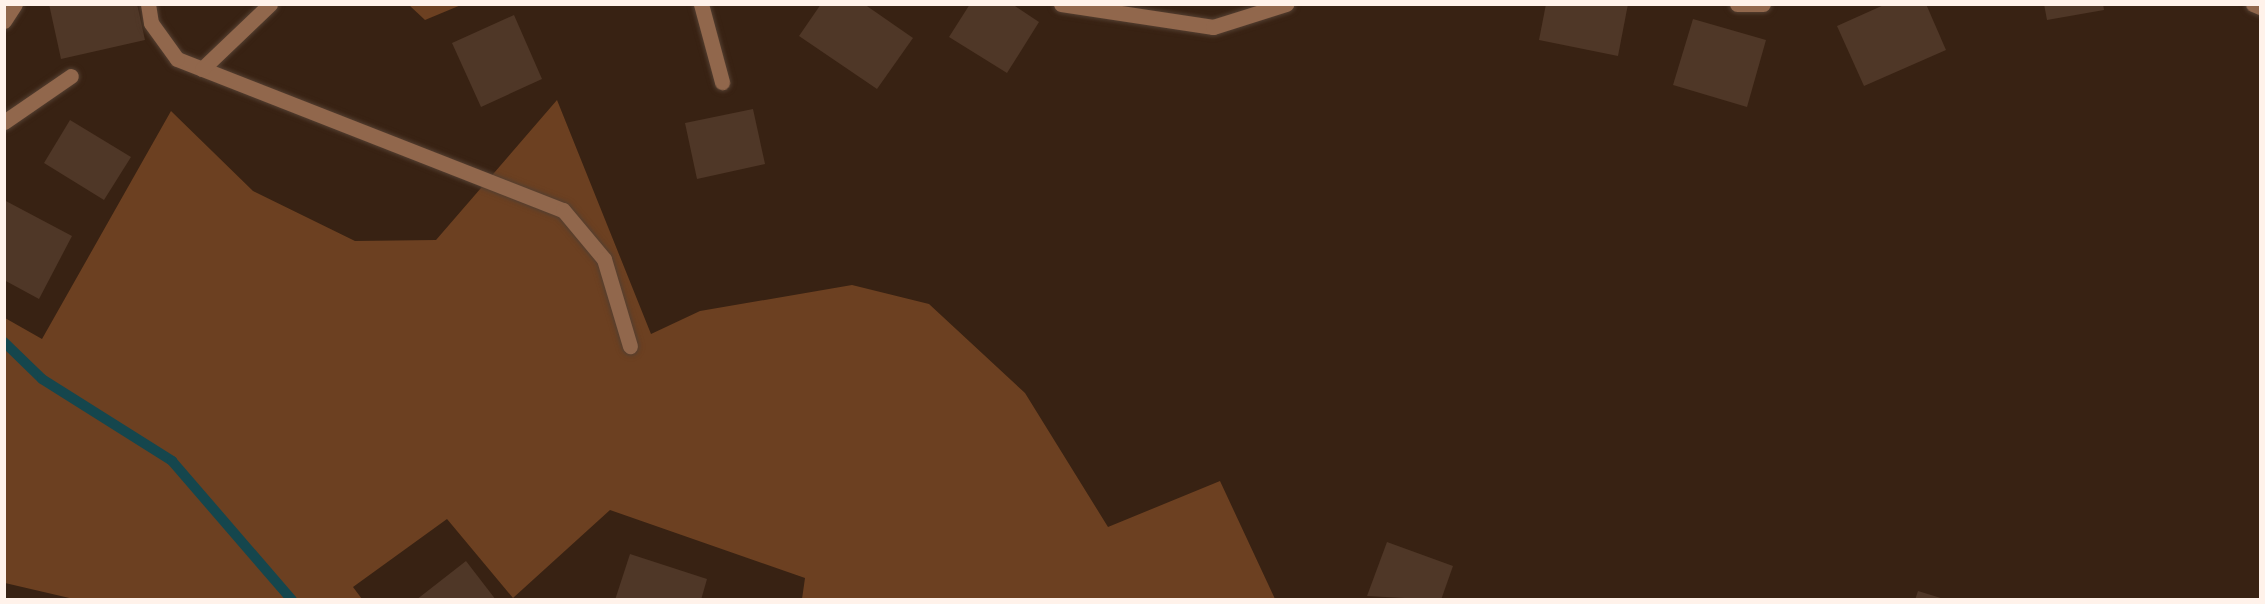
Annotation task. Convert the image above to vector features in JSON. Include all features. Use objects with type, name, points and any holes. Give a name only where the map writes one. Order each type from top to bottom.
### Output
[{"type":"street","points":[[4,21],[15,4]]},
{"type":"street","points":[[148,4],[151,23],[177,59],[563,210],[604,259],[630,346]]},
{"type":"street","points":[[202,69],[270,4]]},
{"type":"street","points":[[701,4],[722,82]]},
{"type":"street","points":[[1062,4],[1213,27],[1286,4]]},
{"type":"street","points":[[1737,4],[1763,4]]},
{"type":"street","points":[[2253,4],[2260,8]]},
{"type":"street","points":[[4,122],[71,76]]},
{"type":"shaded area","points":[[409,5],[461,5],[425,20]]},
{"type":"shaded area","points":[[557,100],[651,334],[700,311],[852,285],[929,304],[1025,393],[1108,527],[1220,481],[1275,599],[802,599],[805,578],[610,510],[513,598],[447,519],[353,587],[362,599],[78,600],[5,583],[5,318],[42,339],[171,111],[253,191],[355,241],[436,240]]},
{"type":"building","points":[[49,4],[137,4],[145,40],[61,59]]},
{"type":"building","points":[[821,4],[864,4],[913,38],[877,89],[799,36]]},
{"type":"building","points":[[970,4],[1012,4],[1039,22],[1007,73],[949,37]]},
{"type":"building","points":[[1546,4],[1628,4],[1618,56],[1539,40]]},
{"type":"building","points":[[1886,4],[1926,4],[1946,50],[1864,86],[1837,26]]},
{"type":"building","points":[[2044,4],[2103,4],[2104,10],[2047,20]]},
{"type":"building","points":[[514,15],[542,79],[481,107],[452,43]]},
{"type":"building","points":[[1693,19],[1766,40],[1747,107],[1673,85]]},
{"type":"building","points":[[753,109],[765,164],[697,179],[685,123]]},
{"type":"building","points":[[70,120],[131,157],[104,200],[44,163]]},
{"type":"building","points":[[4,200],[72,236],[39,299],[4,280]]},
{"type":"building","points":[[1387,542],[1453,566],[1441,600],[1367,596]]},
{"type":"building","points":[[630,554],[707,579],[701,600],[615,600]]},
{"type":"building","points":[[466,561],[496,600],[416,600]]},
{"type":"building","points":[[1918,591],[1944,599],[1915,600]]},
{"type":"waterway","points":[[4,342],[42,379],[172,461],[292,600]]}]
